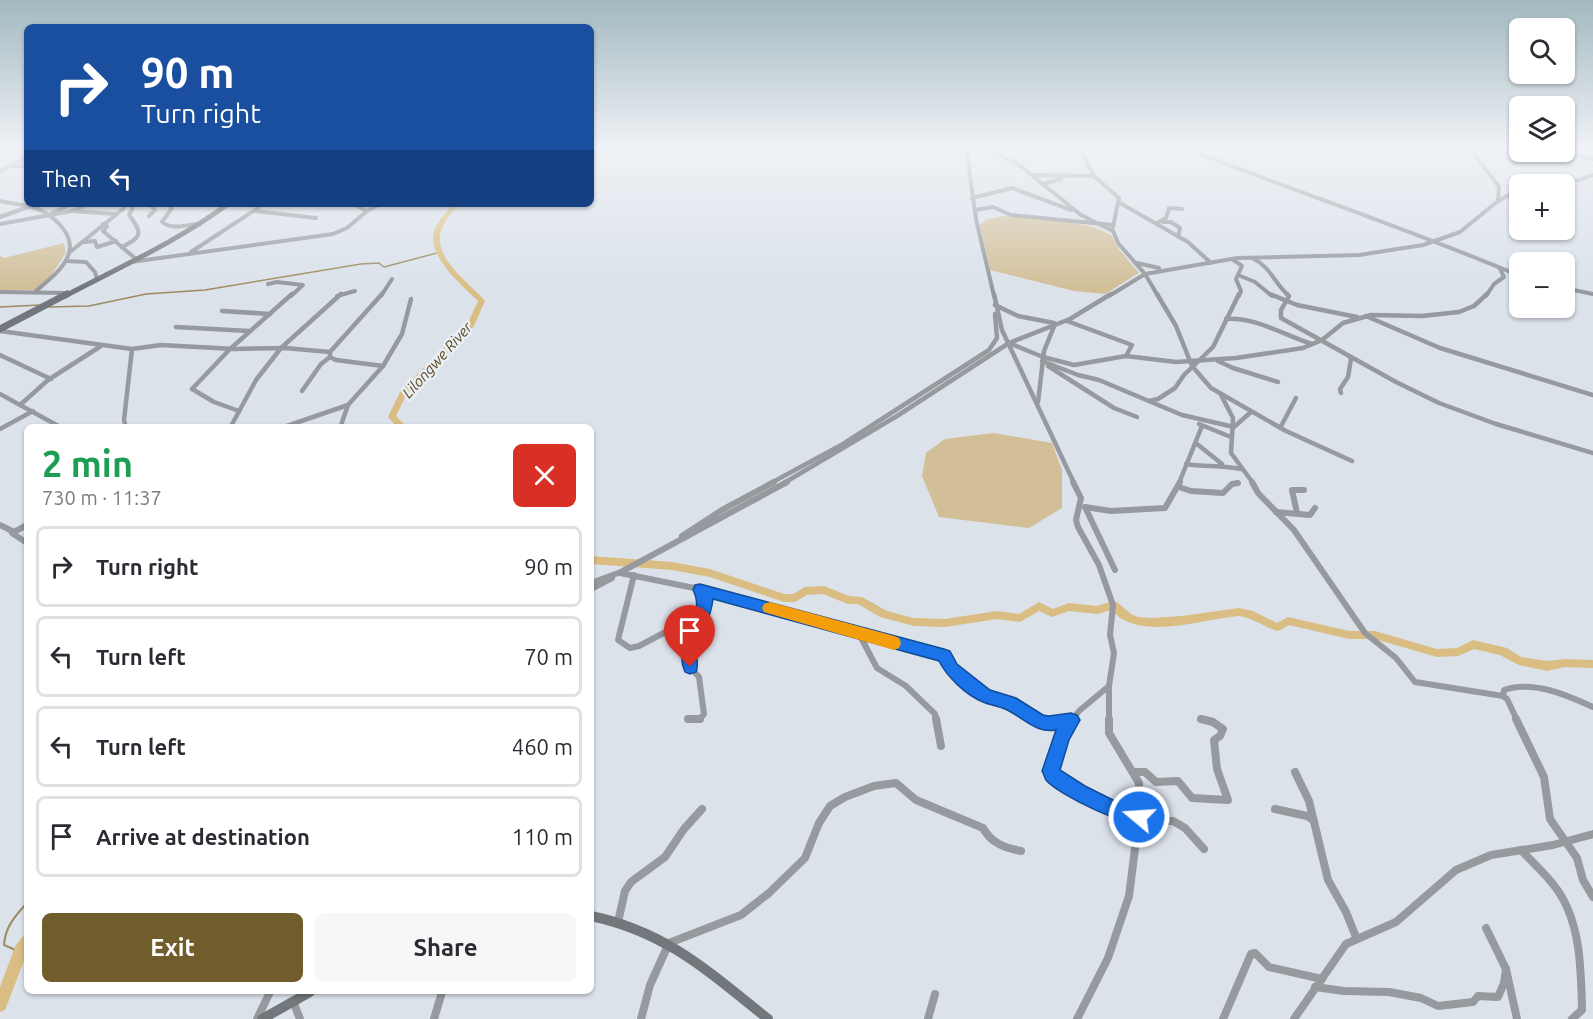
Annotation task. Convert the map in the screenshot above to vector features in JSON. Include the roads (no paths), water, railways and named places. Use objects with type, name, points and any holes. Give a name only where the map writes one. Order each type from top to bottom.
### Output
[{"type":"main road","points":[[0,330],[200,224],[224,207]]},
{"type":"main road","points":[[594,917],[618,922],[669,943],[718,976],[768,1019]]},
{"type":"main road","points":[[260,1019],[306,994]]},
{"type":"street","points":[[972,195],[1002,330],[1115,570]]},
{"type":"street","points":[[972,198],[990,195]]},
{"type":"street","points":[[1031,195],[1113,231]]},
{"type":"street","points":[[1056,195],[1081,215]]},
{"type":"street","points":[[1115,195],[1120,203],[1159,222],[1171,222],[1180,228],[1178,237]]},
{"type":"street","points":[[1305,195],[1436,242],[1509,272]]},
{"type":"street","points":[[1498,195],[1498,201]]},
{"type":"street","points":[[650,555],[803,473],[897,416],[1009,343],[1066,321],[1145,274],[1252,257],[1393,252],[1436,242],[1460,232],[1498,201],[1509,195]]},
{"type":"street","points":[[0,201],[24,204]]},
{"type":"street","points":[[1120,203],[1113,225],[1118,243],[1145,274],[1176,326],[1191,364],[1206,384],[1280,428],[1352,460]]},
{"type":"street","points":[[0,217],[28,207]]},
{"type":"street","points":[[37,207],[61,224],[67,235],[70,252]]},
{"type":"street","points":[[49,215],[66,207]]},
{"type":"street","points":[[69,212],[82,207]]},
{"type":"street","points":[[120,211],[123,207]]},
{"type":"street","points":[[36,291],[55,275],[70,252],[115,214],[133,207]]},
{"type":"street","points":[[122,248],[136,240],[139,234],[138,226],[129,215],[133,207]]},
{"type":"street","points":[[149,216],[155,210],[152,207]]},
{"type":"street","points":[[171,207],[162,220],[166,226],[172,229],[200,224]]},
{"type":"street","points":[[190,253],[258,207]]},
{"type":"street","points":[[359,207],[367,211]]},
{"type":"street","points":[[129,262],[333,234],[347,228],[374,207]]},
{"type":"street","points":[[975,210],[993,207],[1011,215],[1113,225]]},
{"type":"street","points":[[1159,222],[1166,218],[1169,208],[1182,209]]},
{"type":"street","points":[[255,210],[316,218]]},
{"type":"street","points":[[0,224],[69,212],[115,214]]},
{"type":"street","points":[[1159,222],[1161,228],[1199,250],[1212,263]]},
{"type":"street","points":[[103,224],[107,226],[103,231],[110,233],[122,248],[136,259]]},
{"type":"street","points":[[84,242],[95,241],[97,247],[116,241]]},
{"type":"street","points":[[1252,257],[1272,272],[1277,279],[1278,286],[1289,296],[1281,310],[1281,318],[1297,330],[1322,340],[1442,404],[1593,453]]},
{"type":"street","points":[[1147,401],[1158,399],[1175,388],[1191,364],[1213,347],[1241,291],[1236,279],[1242,266],[1232,259]]},
{"type":"street","points":[[66,261],[86,262],[96,272],[95,277],[98,279]]},
{"type":"street","points":[[1135,262],[1151,268],[1167,269]]},
{"type":"street","points":[[1500,268],[1504,277]]},
{"type":"street","points":[[1238,275],[1258,282],[1268,293],[1285,301],[1334,315],[1359,318]]},
{"type":"street","points":[[1196,361],[1298,349],[1322,340],[1343,323],[1376,314],[1435,315],[1458,312],[1474,306],[1484,299],[1494,284],[1504,277],[1509,277]]},
{"type":"street","points":[[302,391],[321,364],[383,293],[392,279]]},
{"type":"street","points":[[239,411],[214,402],[192,389],[249,331],[303,285],[277,282],[268,284]]},
{"type":"street","points":[[1575,290],[1593,294]]},
{"type":"street","points":[[232,424],[260,374],[281,348],[338,296],[354,291]]},
{"type":"street","points":[[0,292],[68,293]]},
{"type":"street","points":[[341,424],[348,405],[383,366],[403,330],[411,299]]},
{"type":"street","points":[[995,306],[1018,316],[1056,323]]},
{"type":"street","points":[[594,587],[722,510],[843,444],[989,350],[994,346],[998,336],[995,306]]},
{"type":"street","points":[[222,310],[270,314]]},
{"type":"street","points":[[1366,316],[1440,348],[1593,395]]},
{"type":"street","points":[[1225,319],[1254,321],[1312,344]]},
{"type":"street","points":[[1066,321],[1125,340],[1132,345],[1126,357]]},
{"type":"street","points":[[1039,405],[1037,390],[1042,359],[1052,328],[1056,323]]},
{"type":"street","points":[[176,327],[249,331]]},
{"type":"street","points":[[0,330],[132,349],[153,345],[230,349],[281,348],[330,354],[341,362],[383,366]]},
{"type":"street","points":[[1009,343],[1078,375],[1099,380],[1195,419],[1234,427]]},
{"type":"street","points":[[20,405],[51,379],[101,346]]},
{"type":"street","points":[[125,424],[132,349]]},
{"type":"street","points":[[0,355],[51,379]]},
{"type":"street","points":[[1341,393],[1340,389],[1348,377],[1351,360],[1349,356]]},
{"type":"street","points":[[1042,359],[1074,365],[1126,357],[1191,364]]},
{"type":"street","points":[[1042,359],[1114,408],[1137,417]]},
{"type":"street","points":[[1217,360],[1231,369],[1246,373],[1252,372],[1278,382]]},
{"type":"street","points":[[0,394],[55,424]]},
{"type":"street","points":[[1221,395],[1233,418],[1231,453],[1241,470],[1251,480],[1258,493],[1294,530],[1365,633],[1396,658],[1415,682],[1503,696],[1507,699],[1544,777],[1550,819],[1577,858],[1583,880],[1593,897]]},
{"type":"street","points":[[1280,428],[1296,398]]},
{"type":"street","points":[[293,424],[348,405]]},
{"type":"street","points":[[0,429],[33,411]]},
{"type":"street","points":[[1234,427],[1251,412]]},
{"type":"street","points":[[1195,419],[1202,426],[1231,437]]},
{"type":"street","points":[[1085,507],[1111,511],[1161,510],[1167,507],[1179,487],[1202,426]]},
{"type":"street","points":[[1197,444],[1223,465]]},
{"type":"street","points":[[1186,464],[1203,467],[1223,465],[1241,470]]},
{"type":"street","points":[[1179,487],[1191,491],[1223,493],[1232,484],[1238,483]]},
{"type":"street","points":[[1297,513],[1292,490],[1304,490]]},
{"type":"street","points":[[1077,1019],[1108,958],[1129,896],[1139,817],[1139,783],[1109,733],[1108,686],[1114,653],[1110,635],[1113,605],[1106,594],[1095,556],[1078,534],[1076,520],[1081,498]]},
{"type":"street","points":[[1276,512],[1310,515],[1315,508]]},
{"type":"street","points":[[0,525],[24,541]]},
{"type":"street","points":[[10,532],[24,526]]},
{"type":"street","points":[[594,582],[621,572],[700,590],[944,656],[951,669],[977,691],[1010,703],[1039,721],[1049,724],[1071,720]]},
{"type":"street","points":[[634,575],[626,614],[618,634],[618,640],[630,648],[687,623],[703,605]]},
{"type":"street","points":[[688,719],[699,720],[704,714],[699,677],[690,667],[688,658],[702,621],[705,597],[700,590]]},
{"type":"street","points":[[858,632],[877,668],[906,686],[935,714],[941,746]]},
{"type":"street","points":[[1503,696],[1504,690],[1512,686],[1523,685],[1576,698],[1593,707]]},
{"type":"street","points":[[1108,686],[1071,720],[1061,738],[1052,774],[1079,792],[1121,813],[1174,820],[1204,849]]},
{"type":"street","points":[[1134,772],[1144,772],[1156,782],[1176,780],[1183,782],[1192,798],[1228,800],[1217,769],[1214,740],[1220,736],[1222,729],[1213,722],[1201,719]]},
{"type":"street","points":[[1295,772],[1309,801],[1328,880],[1346,912],[1356,937]]},
{"type":"street","points":[[641,1019],[650,985],[669,943],[741,915],[760,900],[805,858],[819,823],[830,806],[845,797],[874,786],[896,783],[916,800],[983,828],[986,835],[993,841],[1010,850],[1021,851]]},
{"type":"street","points":[[618,922],[626,891],[632,882],[665,857],[688,824],[702,809]]},
{"type":"street","points":[[1275,809],[1307,816],[1313,820]]},
{"type":"street","points":[[1294,1019],[1346,944],[1356,937],[1380,930],[1398,921],[1455,871],[1482,856],[1506,855],[1593,834]]},
{"type":"street","points":[[1521,850],[1536,864],[1546,880],[1557,889],[1574,927],[1581,959],[1582,1010],[1572,1019]]},
{"type":"street","points":[[1486,928],[1506,969],[1517,1019]]},
{"type":"street","points":[[1223,1019],[1251,954],[1255,953],[1269,967],[1322,979]]},
{"type":"street","points":[[1315,987],[1344,991],[1389,992],[1421,998],[1438,1006],[1473,1002],[1478,996],[1498,997],[1506,969]]},
{"type":"street","points":[[260,1019],[269,994]]},
{"type":"street","points":[[434,1019],[441,994]]},
{"type":"street","points":[[928,1019],[935,994]]},
{"type":"street","points":[[293,1001],[300,1019]]},
{"type":"waterway","name":"Lilongwe River","points":[[400,424],[392,417],[403,394],[471,324],[482,301],[449,267],[441,256],[437,244],[437,232],[454,207]]},
{"type":"waterway","points":[[49,307],[89,306],[146,294],[205,290],[361,264],[379,263],[384,267],[437,253]]},
{"type":"waterway","points":[[0,307],[40,305]]},
{"type":"waterway","points":[[594,560],[672,566],[710,573],[784,598],[795,598],[805,591],[824,590],[848,600],[859,600],[884,614],[914,622],[945,623],[997,615],[1020,618],[1039,606],[1052,613],[1069,607],[1097,610],[1113,605],[1127,617],[1152,623],[1239,612],[1250,614],[1278,627],[1288,621],[1349,635],[1375,635],[1437,653],[1458,652],[1473,644],[1503,651],[1519,661],[1547,666],[1565,663],[1593,664]]},
{"type":"waterway","points":[[20,952],[4,945],[11,922],[24,906]]},
{"type":"waterway","name":"Lilongwe River","points":[[0,1005],[24,946]]}]
